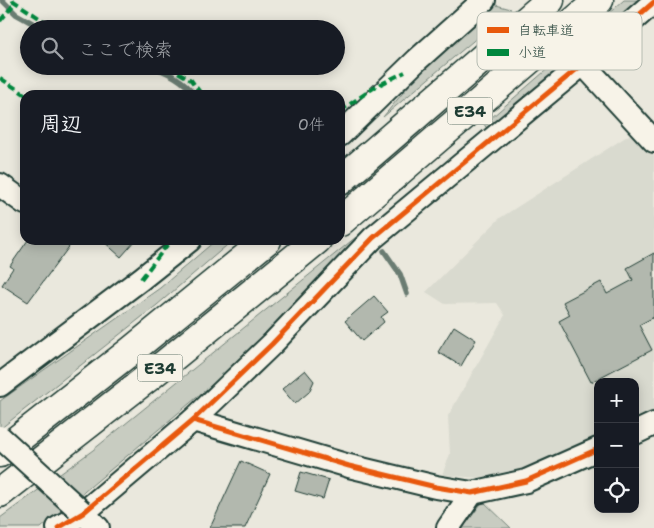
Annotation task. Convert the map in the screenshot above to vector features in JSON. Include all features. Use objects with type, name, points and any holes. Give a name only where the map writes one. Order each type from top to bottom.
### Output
[{"type":"highway","name":"E34","points":[[536,12],[550,0]]},
{"type":"highway","name":"E34","points":[[585,12],[599,0]]},
{"type":"highway","name":"E34","points":[[345,177],[477,63]]},
{"type":"highway","name":"E34","points":[[345,218],[517,70]]},
{"type":"highway","name":"E34","points":[[0,453],[132,350],[261,245]]},
{"type":"highway","name":"E34","points":[[0,493],[150,376],[311,245]]},
{"type":"street","points":[[345,130],[417,60],[484,0]]},
{"type":"street","points":[[641,12],[654,2]]},
{"type":"street","points":[[58,528],[90,520],[272,344],[373,238],[567,70]]},
{"type":"street","points":[[590,70],[654,141]]},
{"type":"street","points":[[0,185],[20,199]]},
{"type":"street","points":[[0,385],[141,280],[184,245]]},
{"type":"street","points":[[193,420],[349,466],[436,487],[472,493],[526,481],[594,452]]},
{"type":"street","points":[[639,431],[654,424]]},
{"type":"street","points":[[0,437],[90,520]]},
{"type":"street","points":[[448,528],[472,493]]},
{"type":"shaded area","points":[[624,0],[642,0],[628,12],[610,12]]},
{"type":"shaded area","points":[[496,5],[511,9],[507,12],[488,12]]},
{"type":"shaded area","points":[[477,22],[477,38],[383,117],[420,72]]},
{"type":"shaded area","points":[[546,70],[558,70],[557,77],[489,132],[484,124]]},
{"type":"shaded area","points":[[632,133],[654,155],[654,412],[639,418],[639,378],[594,378],[594,439],[530,467],[478,478],[442,475],[450,454],[448,416],[505,315],[497,303],[445,304],[426,292],[500,218]]},
{"type":"shaded area","points":[[361,233],[245,357],[41,528],[0,528],[0,518],[93,450]]},
{"type":"shaded area","points":[[210,245],[227,245],[157,305],[0,429],[0,401],[160,288]]},
{"type":"shaded area","points":[[483,501],[511,528],[463,528]]},
{"type":"building","points":[[25,245],[70,245],[28,302],[2,285],[13,268],[10,266]]},
{"type":"building","points":[[108,245],[132,245],[121,257]]},
{"type":"building","points":[[654,253],[654,317],[639,325],[652,350],[599,378],[594,378],[591,382],[559,321],[570,315],[563,302],[601,282],[607,294],[633,280],[627,268]]},
{"type":"building","points":[[374,296],[388,312],[381,317],[384,322],[362,341],[345,321]]},
{"type":"building","points":[[454,326],[476,340],[461,366],[438,352]]},
{"type":"building","points":[[305,370],[314,381],[309,392],[295,404],[282,389]]},
{"type":"building","points":[[241,461],[270,474],[245,528],[210,528]]},
{"type":"building","points":[[301,472],[329,480],[323,499],[295,491]]},
{"type":"waterway","points":[[2,0],[16,14],[27,20]]},
{"type":"waterway","points":[[171,75],[190,90]]},
{"type":"waterway","points":[[384,251],[400,274],[407,294]]},
{"type":"tunnel","points":[[527,0],[538,12]]},
{"type":"marked path","points":[[12,0],[42,20]]},
{"type":"marked path","points":[[0,21],[15,3]]},
{"type":"marked path","points":[[345,108],[375,87],[405,72]]},
{"type":"marked path","points":[[183,75],[191,80],[198,90]]},
{"type":"marked path","points":[[0,78],[20,91]]},
{"type":"marked path","points":[[141,279],[167,245]]},
{"type":"cycle path","points":[[642,12],[654,2]]},
{"type":"cycle path","points":[[58,528],[83,513],[193,420],[272,344],[373,238],[576,70]]},
{"type":"cycle path","points":[[193,420],[349,466],[436,487],[472,493],[526,481],[594,451]]}]
